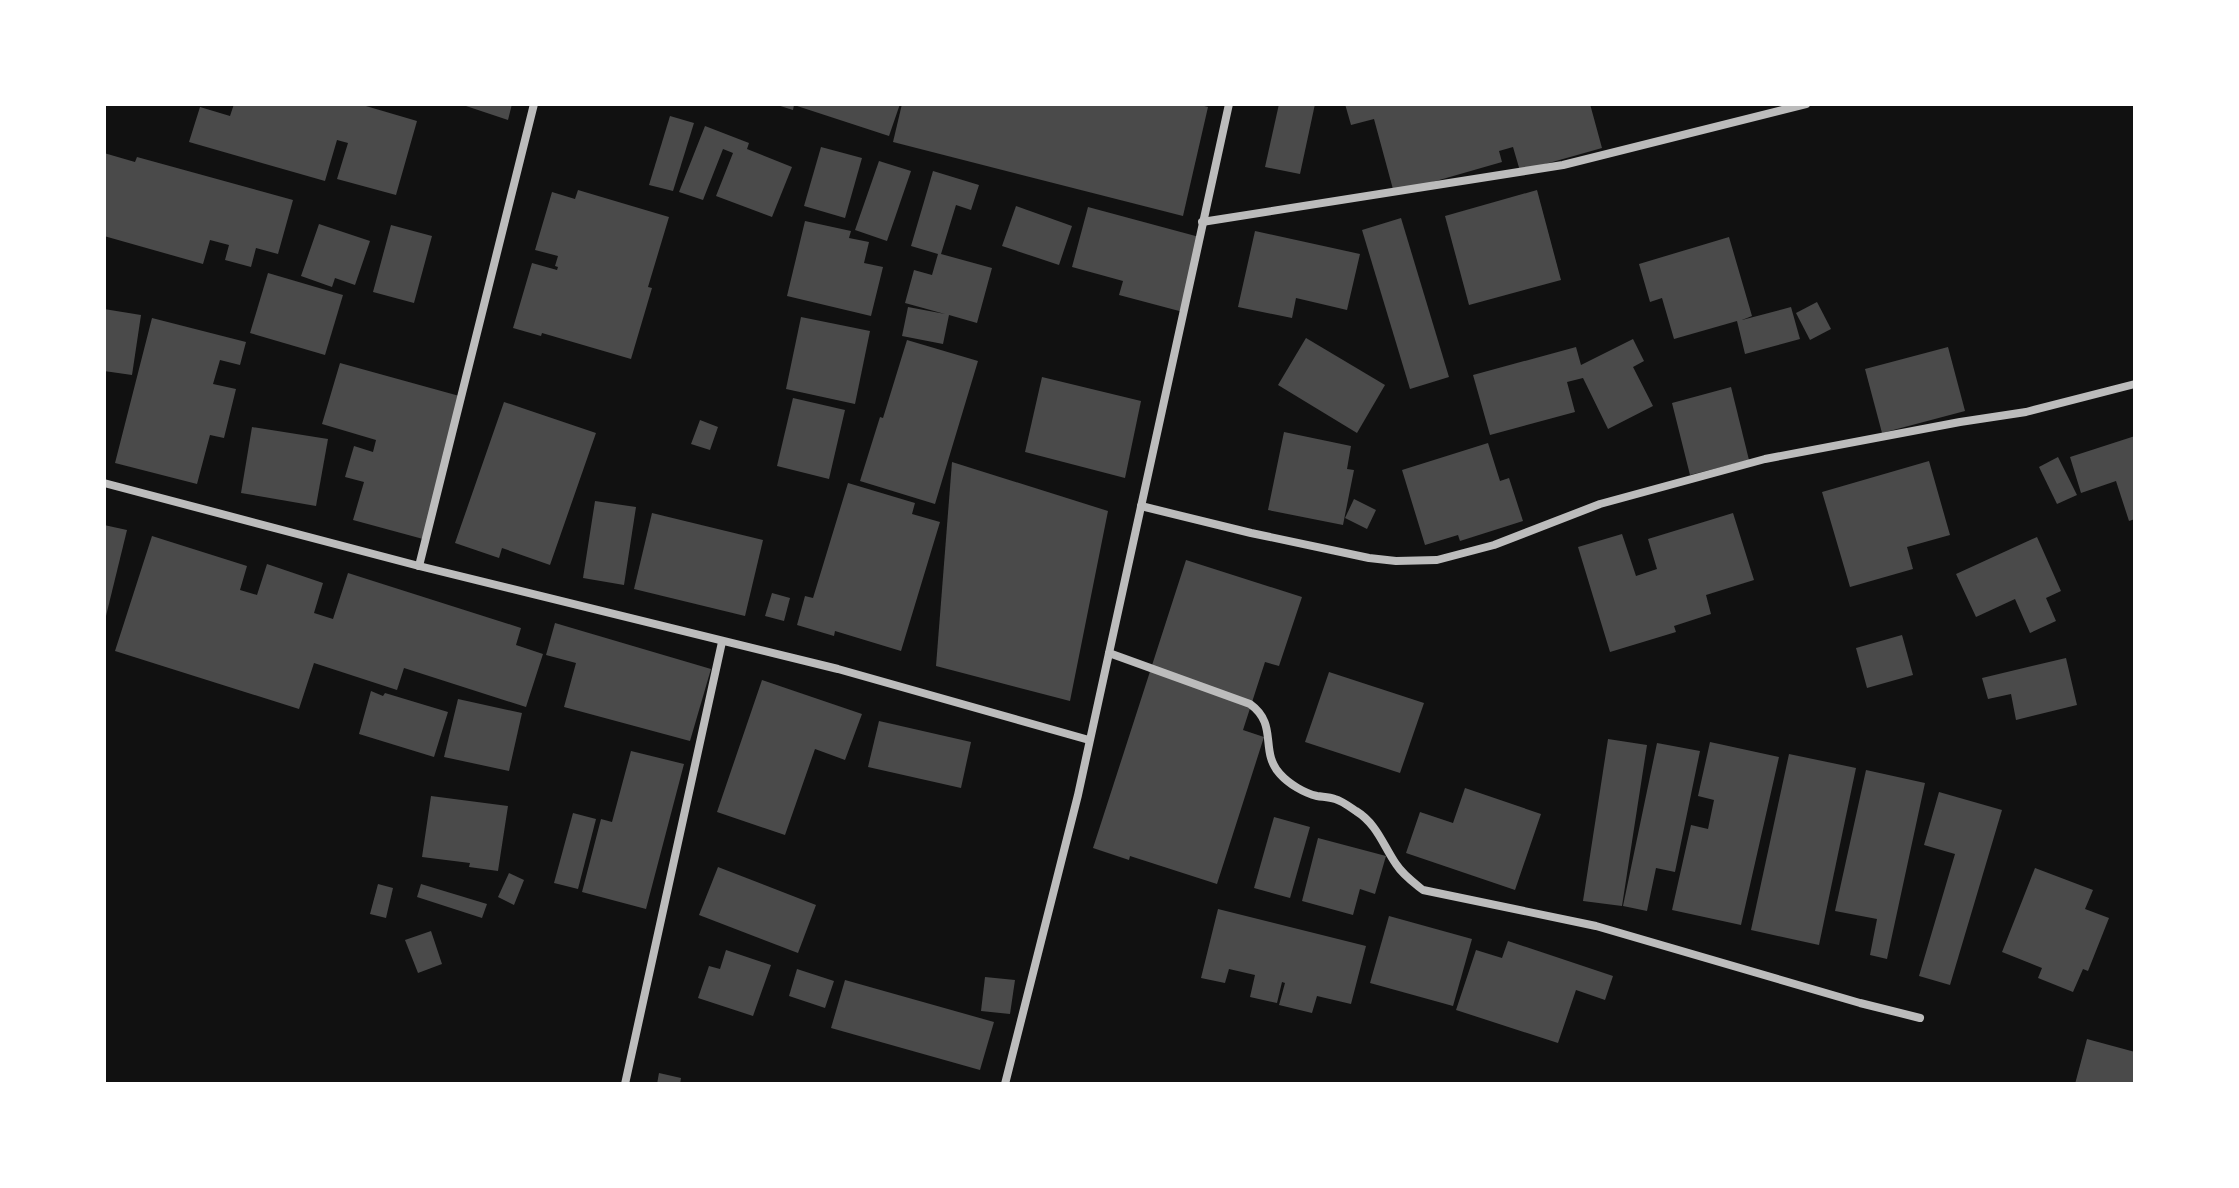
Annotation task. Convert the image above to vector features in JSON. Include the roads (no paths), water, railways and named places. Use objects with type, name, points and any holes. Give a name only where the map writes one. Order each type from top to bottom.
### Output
[{"type":"street","points":[[419,566],[534,104]]},
{"type":"street","points":[[1005,1084],[1078,795],[1229,104]]},
{"type":"street","points":[[1202,222],[1563,165],[1806,104]]},
{"type":"street","points":[[1141,506],[1369,558],[1437,560],[1494,545],[1600,504],[1765,459],[2026,412],[2135,384]]},
{"type":"street","points":[[104,483],[419,566],[838,669],[1089,740]]},
{"type":"street","points":[[625,1084],[722,642]]},
{"type":"street","points":[[1109,653],[1250,704],[1261,712],[1274,766],[1281,775],[1313,795],[1335,799],[1359,813],[1378,832],[1406,877],[1423,890],[1596,926],[1920,1018]]}]
